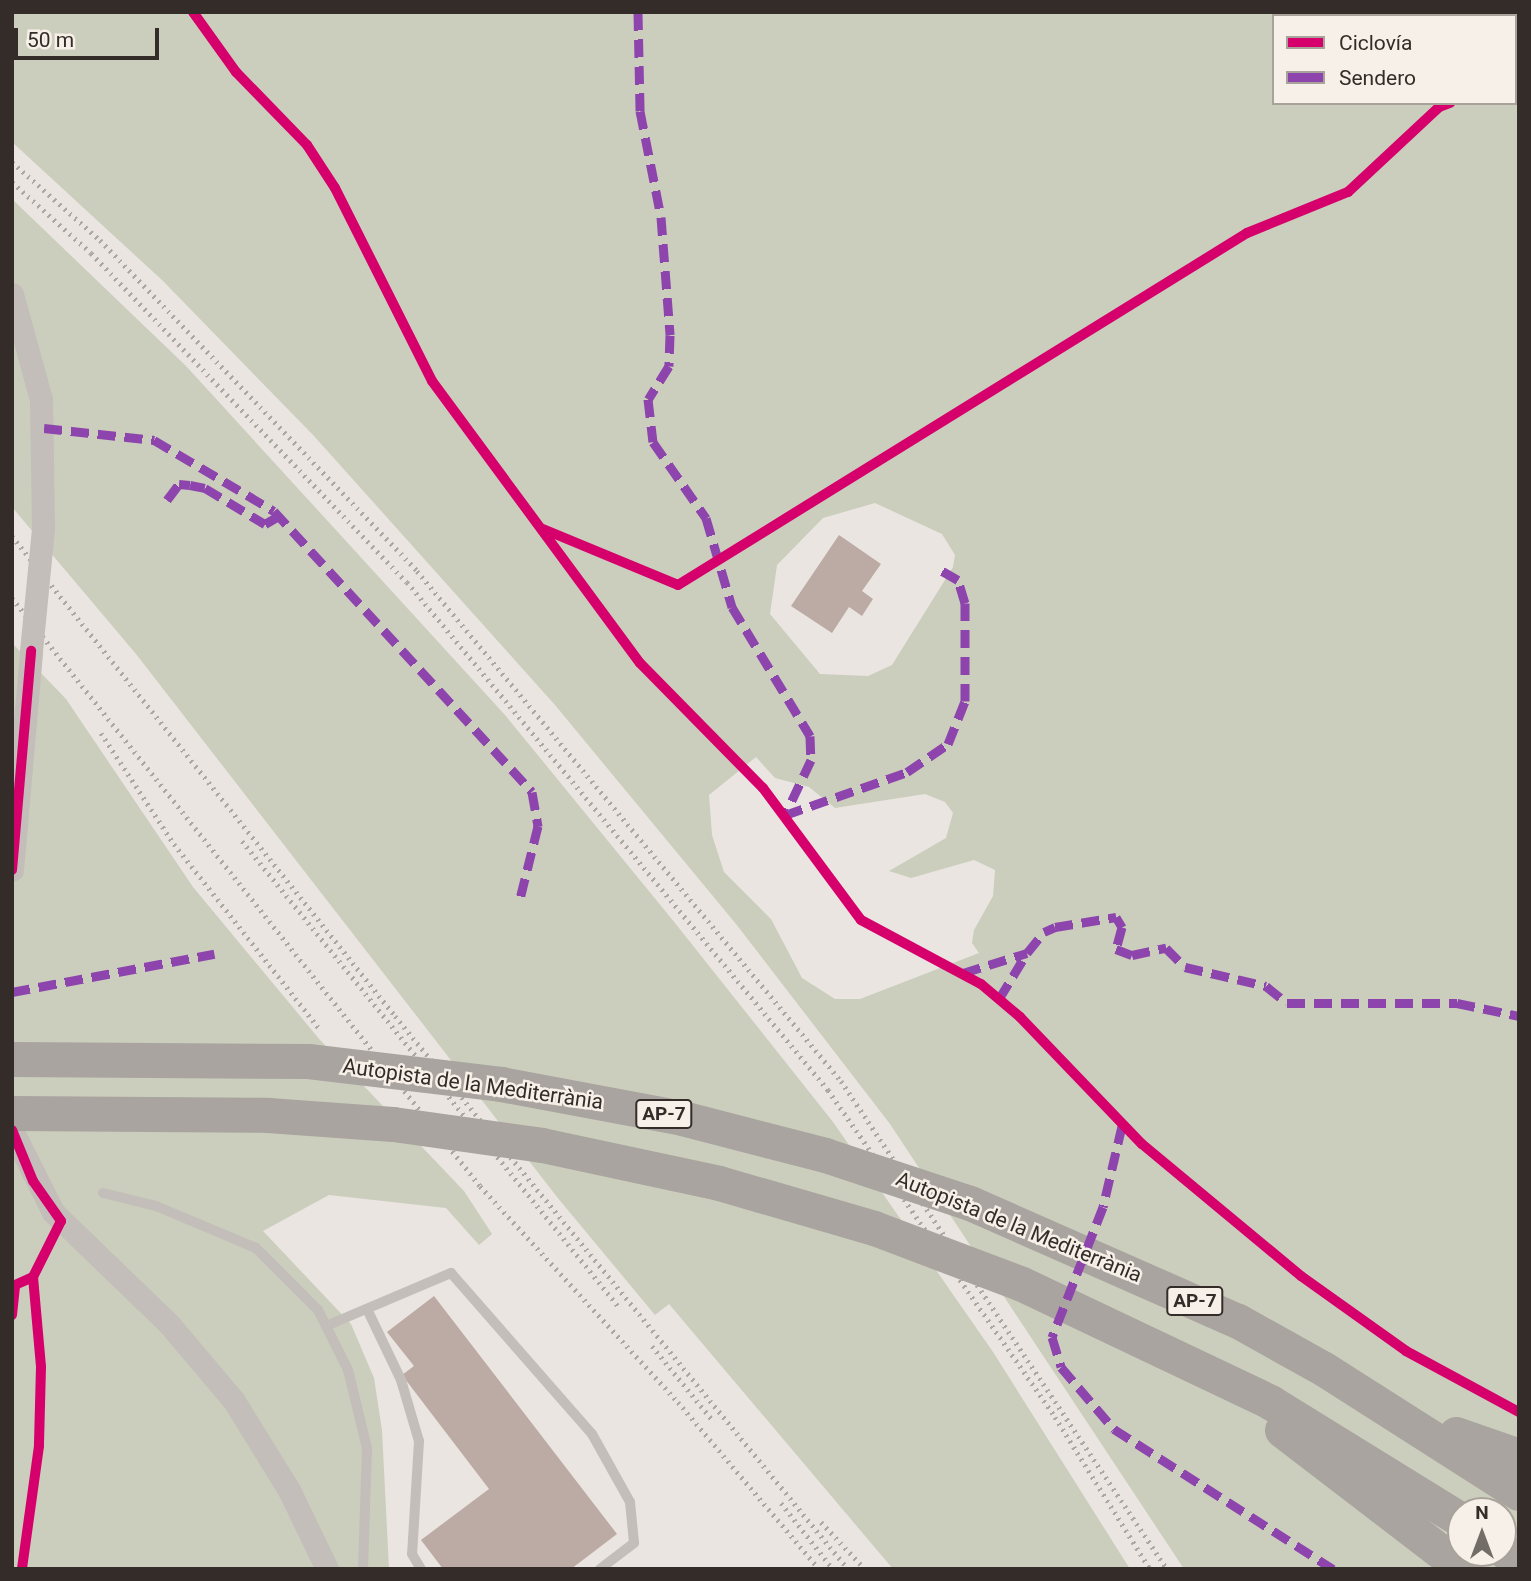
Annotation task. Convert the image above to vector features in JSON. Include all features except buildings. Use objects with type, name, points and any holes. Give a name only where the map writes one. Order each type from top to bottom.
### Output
[{"type":"highway","name":"Autopista de la Mediterrània","points":[[12,1059],[308,1062],[502,1084],[682,1118],[825,1155],[971,1203],[1238,1321],[1408,1420],[1519,1493]]},
{"type":"highway","name":"AP-7","points":[[12,1113],[96,1111],[393,1125],[542,1145],[719,1183],[874,1228],[1022,1284],[1190,1359],[1348,1447],[1447,1511]]},
{"type":"highway","points":[[1190,1359],[1462,1569]]},
{"type":"highway","points":[[1408,1420],[1519,1456]]},
{"type":"street","points":[[12,294],[41,399],[43,529],[12,870]]},
{"type":"street","points":[[12,1130],[53,1212],[169,1324],[234,1401],[289,1490],[320,1564]]},
{"type":"lane","points":[[103,1193],[156,1206],[256,1248],[318,1310],[348,1370],[367,1448],[366,1566]]},
{"type":"lane","points":[[327,1326],[451,1273],[592,1434],[629,1502],[634,1543],[600,1569]]},
{"type":"lane","points":[[367,1309],[401,1380],[419,1441],[412,1554],[421,1569]]},
{"type":"green space","points":[[12,12],[1519,12],[1519,1569],[1184,1569],[890,1124],[736,924],[555,705],[314,436],[163,281],[12,142]],"holes":[[[875,503],[942,534],[955,555],[953,567],[892,665],[868,676],[820,674],[770,614],[777,565],[823,518]],[[756,757],[775,778],[809,787],[835,808],[925,794],[945,802],[953,813],[946,838],[889,871],[911,878],[974,860],[995,870],[993,896],[974,930],[972,943],[979,953],[860,999],[835,999],[802,978],[771,919],[724,872],[712,835],[709,795]]]},
{"type":"green space","points":[[12,199],[186,366],[505,715],[675,923],[833,1122],[993,1352],[1130,1569],[893,1569],[669,1304],[655,1315],[557,1197],[136,654],[12,507]]},
{"type":"green space","points":[[12,643],[66,699],[193,887],[320,1040],[464,1191],[492,1234],[479,1245],[446,1208],[329,1195],[263,1231],[351,1324],[374,1378],[382,1430],[389,1569],[12,1569]]},
{"type":"railway","points":[[12,162],[100,240],[417,571],[841,1081],[1167,1569]]},
{"type":"railway","points":[[12,182],[91,253],[407,582],[828,1090],[1055,1417],[1150,1569]]},
{"type":"railway","points":[[12,536],[395,1016],[848,1569]]},
{"type":"railway","points":[[12,598],[480,1186],[678,1402],[819,1569]]},
{"type":"railway","points":[[101,733],[174,844],[319,1028]]},
{"type":"railway","points":[[242,841],[618,1306]]},
{"type":"railway","points":[[652,1346],[714,1422]]},
{"type":"railway","points":[[781,1503],[833,1569]]},
{"type":"railway","points":[[821,1522],[865,1569]]},
{"type":"marked path","points":[[638,12],[640,111],[661,217],[670,335],[669,366],[648,399],[653,442],[706,518],[732,607],[810,736],[811,760],[785,815]]},
{"type":"marked path","points":[[44,428],[154,440],[274,511],[532,792],[538,826],[519,903]]},
{"type":"marked path","points":[[167,500],[179,484],[190,485],[205,488],[265,524],[279,516]]},
{"type":"marked path","points":[[785,815],[907,772],[948,744],[965,701],[965,603],[958,580],[937,568]]},
{"type":"marked path","points":[[963,973],[1027,953],[1044,932],[1055,927],[1116,917],[1122,927],[1116,949],[1132,955],[1166,948],[1185,967],[1266,986],[1287,1003],[1457,1003],[1519,1016]]},
{"type":"marked path","points":[[999,999],[1027,953]]},
{"type":"marked path","points":[[12,992],[214,954]]},
{"type":"marked path","points":[[1122,1126],[1103,1207],[1052,1337],[1061,1367],[1114,1429],[1333,1569]]},
{"type":"cycle path","points":[[193,12],[236,72],[307,145],[335,188],[432,381],[640,663],[763,788],[861,920],[981,984],[1020,1017],[1142,1144],[1301,1276],[1406,1351],[1519,1412]]},
{"type":"cycle path","points":[[543,529],[678,585],[1247,233],[1348,192],[1439,107],[1444,105]]},
{"type":"cycle path","points":[[12,870],[31,651]]},
{"type":"cycle path","points":[[12,1130],[33,1181],[61,1221],[33,1277]]},
{"type":"cycle path","points":[[12,1315],[15,1285],[33,1277],[41,1367],[39,1446],[22,1569]]}]
